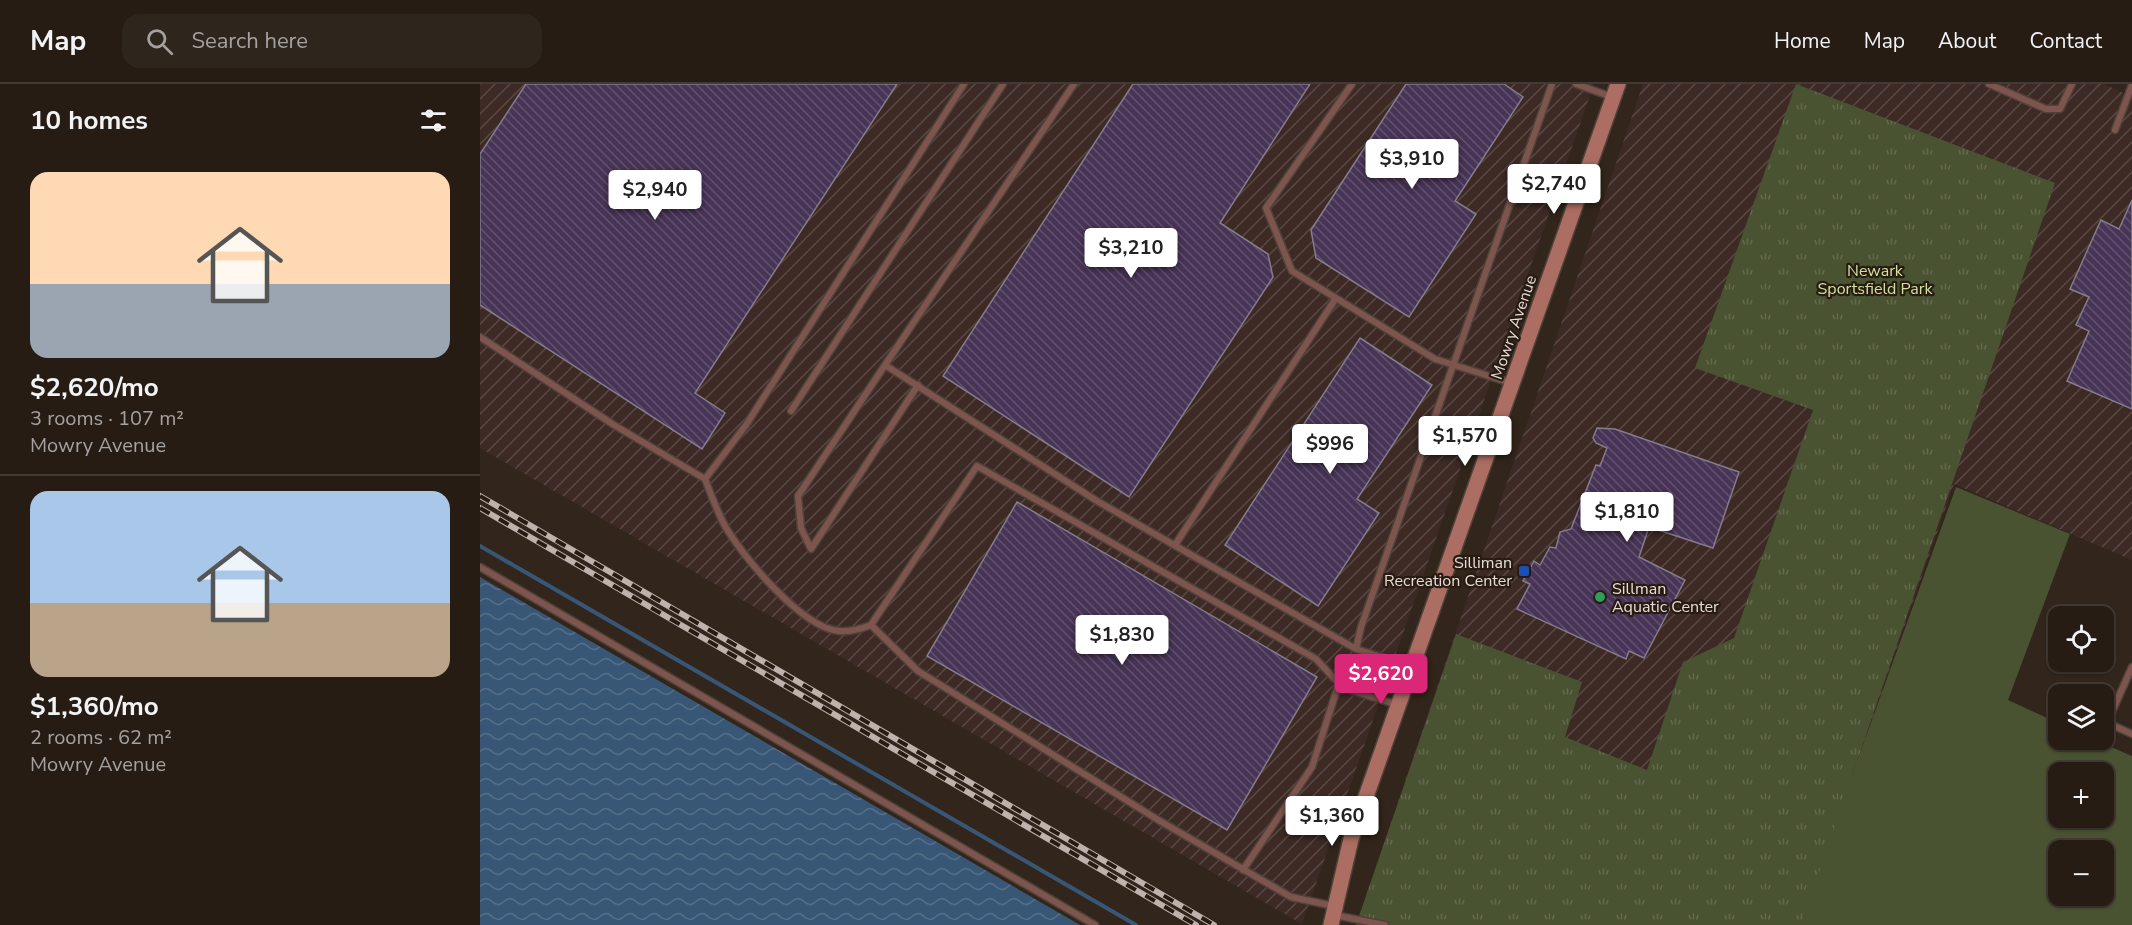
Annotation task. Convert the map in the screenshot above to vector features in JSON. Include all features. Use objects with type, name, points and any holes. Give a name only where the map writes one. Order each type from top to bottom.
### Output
[{"type":"main road","name":"Mowry Avenue","points":[[1333,915],[1351,839],[1616,91]]},
{"type":"lane","points":[[705,479],[746,425],[964,84]]},
{"type":"lane","points":[[791,411],[1003,84]]},
{"type":"lane","points":[[918,385],[811,549],[801,528],[798,496],[1074,84]]},
{"type":"lane","points":[[1353,84],[1266,207],[1292,271],[1435,359],[1512,383]]},
{"type":"lane","points":[[1356,649],[1361,627],[1552,84]]},
{"type":"lane","points":[[1576,84],[1616,91]]},
{"type":"lane","points":[[1989,84],[2046,109],[2060,109],[2072,84]]},
{"type":"lane","points":[[2115,130],[2132,85]]},
{"type":"lane","points":[[1175,545],[1336,298]]},
{"type":"lane","points":[[480,337],[614,425],[705,479],[725,526],[763,576],[783,597],[816,622],[837,632],[854,631],[871,625],[976,466],[1316,659],[1343,687],[1398,705]]},
{"type":"lane","points":[[885,365],[1097,501],[1356,649],[1412,667]]},
{"type":"lane","points":[[480,567],[1095,925]]},
{"type":"lane","points":[[871,625],[918,671],[1243,870],[1291,897],[1333,915],[1370,924],[1385,925]]},
{"type":"lane","points":[[2114,704],[2132,667]]},
{"type":"lane","points":[[1243,870],[1311,766],[1339,683]]},
{"type":"lane","points":[[2114,726],[2132,734]]},
{"type":"shaded area","points":[[480,84],[1594,84],[1302,924],[480,448]]},
{"type":"shaded area","points":[[1643,84],[2104,84],[2132,97],[2132,560],[1954,484],[1801,925],[1356,925]]},
{"type":"green space","name":"Newark Sportsfield Park","points":[[1796,84],[2055,183],[1801,925],[1356,925],[1456,634],[1582,682],[1565,737],[1647,770],[1683,662],[1734,638],[1813,410],[1695,368]]},
{"type":"green space","points":[[1956,487],[2070,534],[2008,700],[2048,718],[2048,750],[2114,748],[2132,756],[2132,925],[1798,925]]},
{"type":"water","points":[[480,577],[1080,925],[480,925]]},
{"type":"building","points":[[526,84],[897,84],[695,393],[725,413],[702,449],[480,305],[480,154]]},
{"type":"building","points":[[1133,84],[1310,84],[1220,223],[1268,254],[1273,277],[1129,497],[943,376]]},
{"type":"building","points":[[1406,84],[1504,84],[1523,97],[1455,201],[1476,214],[1409,317],[1316,258],[1311,230]]},
{"type":"building","points":[[2132,200],[2132,409],[2067,381],[2089,331],[2076,325],[2089,297],[2070,289],[2101,220],[2119,229]]},
{"type":"building","points":[[1360,338],[1432,385],[1357,499],[1379,513],[1318,606],[1225,545]]},
{"type":"building","points":[[1597,428],[1615,429],[1739,472],[1713,548],[1649,527],[1639,557],[1685,580],[1644,658],[1629,651],[1626,659],[1517,609],[1530,584],[1523,581],[1534,561],[1540,565],[1550,547],[1556,548],[1560,532],[1571,529],[1596,465],[1600,466],[1607,448],[1596,443],[1593,438]]},
{"type":"building","points":[[1017,502],[1317,677],[1227,830],[927,656]]},
{"type":"waterway","points":[[480,546],[1136,925]]},
{"type":"railway","points":[[480,496],[1214,925]]},
{"type":"railway","points":[[480,508],[1196,925]]},
{"type":"place","name":"Silliman Recreation Center","points":[[1524,571]]},
{"type":"place","name":"Sillman Aquatic Center","points":[[1600,597]]}]
